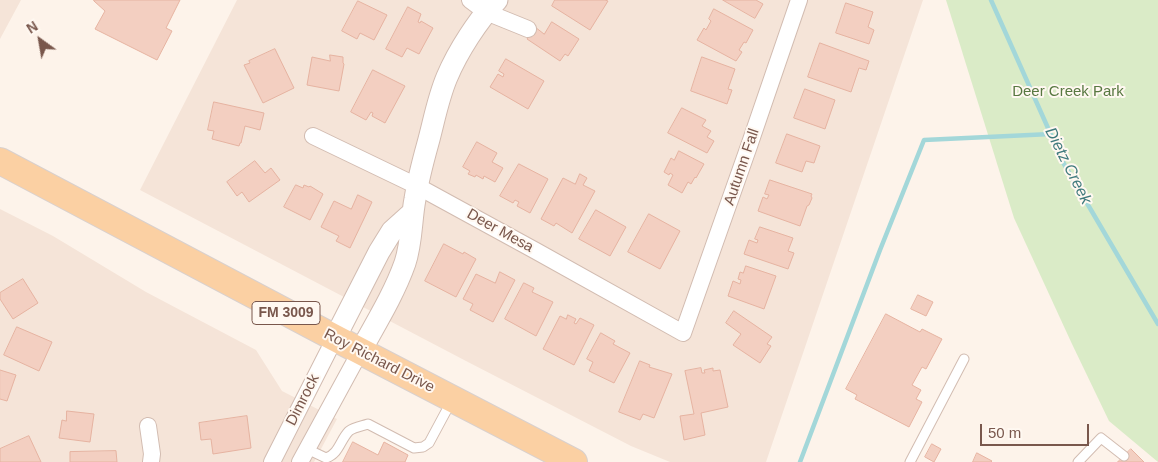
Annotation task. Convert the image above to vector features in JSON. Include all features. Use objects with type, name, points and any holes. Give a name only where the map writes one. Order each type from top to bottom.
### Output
[{"type":"main road","name":"Roy Richard Drive","points":[[0,161],[360,352],[574,462]]},
{"type":"street","name":"Autumn Fall","points":[[683,333],[799,0]]},
{"type":"street","points":[[360,352],[390,296],[405,262],[417,186],[437,108],[457,56],[484,4],[528,28]]},
{"type":"street","name":"Deer Mesa","points":[[312,136],[417,186],[683,333]]},
{"type":"street","points":[[335,338],[379,252],[392,232],[412,213]]},
{"type":"street","name":"Dimrock","points":[[272,462],[335,338]]},
{"type":"street","name":"Dimrock","points":[[304,455],[360,352]]},
{"type":"street","points":[[148,426],[152,454],[151,462]]},
{"type":"lane","points":[[910,462],[964,359]]},
{"type":"lane","points":[[304,455],[326,458],[331,456],[348,432],[353,428],[368,424],[414,448],[423,447],[429,443],[452,399]]},
{"type":"lane","points":[[1078,462],[1101,438],[1124,456]]},
{"type":"shaded area","points":[[0,0],[21,0],[0,39]]},
{"type":"shaded area","points":[[237,0],[923,0],[766,462],[670,462],[631,446],[140,190]]},
{"type":"shaded area","points":[[0,209],[53,236],[146,292],[256,350],[282,391],[337,419],[314,462],[0,462]]},
{"type":"green space","name":"Deer Creek Park","points":[[946,0],[1158,0],[1158,462],[1109,421],[1014,218]]},
{"type":"building","points":[[94,0],[180,0],[166,28],[172,31],[157,60],[95,29],[105,11]]},
{"type":"building","points":[[555,0],[608,1],[590,30],[552,6]]},
{"type":"building","points":[[723,0],[756,0],[763,4],[755,18]]},
{"type":"building","points":[[358,1],[387,15],[374,40],[360,33],[357,39],[342,31]]},
{"type":"building","points":[[846,3],[873,12],[868,27],[874,30],[869,44],[836,33]]},
{"type":"building","points":[[408,7],[421,14],[418,22],[420,23],[421,21],[433,28],[419,54],[407,48],[402,57],[386,49]]},
{"type":"building","points":[[714,9],[753,30],[746,43],[744,42],[739,50],[742,52],[736,61],[697,40],[711,21],[709,19]]},
{"type":"building","points":[[552,22],[579,39],[568,56],[565,54],[560,61],[527,39],[535,27],[544,34]]},
{"type":"building","points":[[820,43],[869,61],[866,70],[859,68],[851,92],[808,77]]},
{"type":"building","points":[[275,49],[294,88],[263,103],[244,65]]},
{"type":"building","points":[[330,55],[343,57],[344,64],[339,91],[307,85],[312,57],[330,61]]},
{"type":"building","points":[[702,57],[735,69],[728,89],[732,90],[727,104],[691,91]]},
{"type":"building","points":[[506,59],[544,81],[528,109],[490,87],[498,74],[503,77],[504,74],[499,71]]},
{"type":"building","points":[[373,70],[405,86],[385,123],[372,116],[373,113],[371,112],[366,120],[351,112]]},
{"type":"building","points":[[805,89],[835,100],[825,129],[794,118]]},
{"type":"building","points":[[214,102],[264,113],[260,130],[245,126],[239,146],[212,139],[214,131],[208,130]]},
{"type":"building","points":[[682,108],[706,120],[702,126],[711,131],[707,137],[714,141],[707,153],[668,133]]},
{"type":"building","points":[[787,134],[820,146],[814,163],[806,161],[802,172],[776,163]]},
{"type":"building","points":[[477,142],[497,153],[492,162],[503,168],[495,182],[484,176],[483,179],[476,175],[475,177],[468,174],[470,171],[463,167]]},
{"type":"building","points":[[679,151],[704,164],[696,178],[691,184],[688,182],[682,193],[668,185],[673,175],[664,172],[671,158],[674,160]]},
{"type":"building","points":[[255,161],[265,173],[271,168],[280,180],[249,202],[242,192],[237,196],[227,182]]},
{"type":"building","points":[[519,164],[548,179],[530,213],[517,206],[519,202],[515,200],[513,203],[500,196]]},
{"type":"building","points":[[580,174],[587,178],[583,185],[595,191],[572,233],[556,223],[554,226],[541,219],[563,178],[575,184]]},
{"type":"building","points":[[770,180],[812,194],[800,226],[758,211],[763,197],[767,199],[769,195],[765,194]]},
{"type":"building","points":[[296,185],[303,188],[304,185],[310,186],[323,194],[310,220],[284,207]]},
{"type":"building","points":[[358,195],[372,202],[350,248],[336,241],[339,236],[321,227],[334,201],[351,209]]},
{"type":"building","points":[[596,210],[626,227],[610,256],[579,239]]},
{"type":"building","points":[[649,214],[680,231],[660,269],[628,252]]},
{"type":"building","points":[[760,227],[793,238],[788,251],[794,253],[788,269],[744,254],[749,240],[757,243],[758,240],[755,239]]},
{"type":"building","points":[[444,244],[476,259],[456,297],[425,281]]},
{"type":"building","points":[[746,266],[776,276],[764,309],[728,296],[733,281],[740,284],[741,280],[738,279],[740,272],[743,273]]},
{"type":"building","points":[[500,272],[515,280],[493,322],[470,310],[473,304],[463,299],[476,274],[495,283]]},
{"type":"building","points":[[23,279],[38,303],[13,319],[0,299],[0,293]]},
{"type":"building","points":[[524,283],[534,288],[532,292],[553,302],[536,336],[505,319]]},
{"type":"building","points":[[918,295],[933,302],[926,316],[911,309]]},
{"type":"building","points":[[734,311],[772,337],[767,344],[771,346],[760,363],[733,345],[741,334],[726,323]]},
{"type":"building","points":[[886,314],[920,332],[922,329],[942,339],[926,369],[922,367],[912,385],[921,390],[916,399],[922,402],[909,427],[855,399],[857,395],[846,389]]},
{"type":"building","points":[[568,315],[576,319],[574,323],[576,324],[580,318],[594,325],[574,365],[543,349],[560,316],[566,319]]},
{"type":"building","points":[[17,327],[52,342],[39,371],[4,355]]},
{"type":"building","points":[[601,333],[615,341],[613,344],[630,353],[614,383],[589,371],[593,362],[587,359]]},
{"type":"building","points":[[640,361],[650,365],[649,367],[672,374],[654,418],[643,414],[640,420],[619,412]]},
{"type":"building","points":[[701,368],[702,373],[705,373],[704,370],[713,368],[713,371],[720,370],[728,407],[701,413],[705,435],[684,440],[680,416],[694,414],[685,371]]},
{"type":"building","points":[[0,370],[16,375],[7,401],[0,399]]},
{"type":"building","points":[[67,411],[94,414],[90,442],[59,438],[62,420],[66,421]]},
{"type":"building","points":[[247,416],[251,448],[213,454],[211,439],[201,440],[199,423]]},
{"type":"building","points":[[29,436],[41,462],[0,462],[0,449]]},
{"type":"building","points":[[353,442],[378,455],[384,442],[408,455],[405,462],[343,462]]},
{"type":"building","points":[[932,444],[941,449],[934,462],[925,457]]},
{"type":"building","points":[[1131,449],[1144,462],[1118,462]]},
{"type":"building","points":[[116,451],[117,462],[70,462],[70,452]]},
{"type":"building","points":[[977,453],[992,461],[973,462]]},
{"type":"waterway","name":"Dietz Creek","points":[[991,0],[1064,164],[1158,324]]},
{"type":"waterway","points":[[800,462],[880,250],[924,140],[1051,134]]}]
